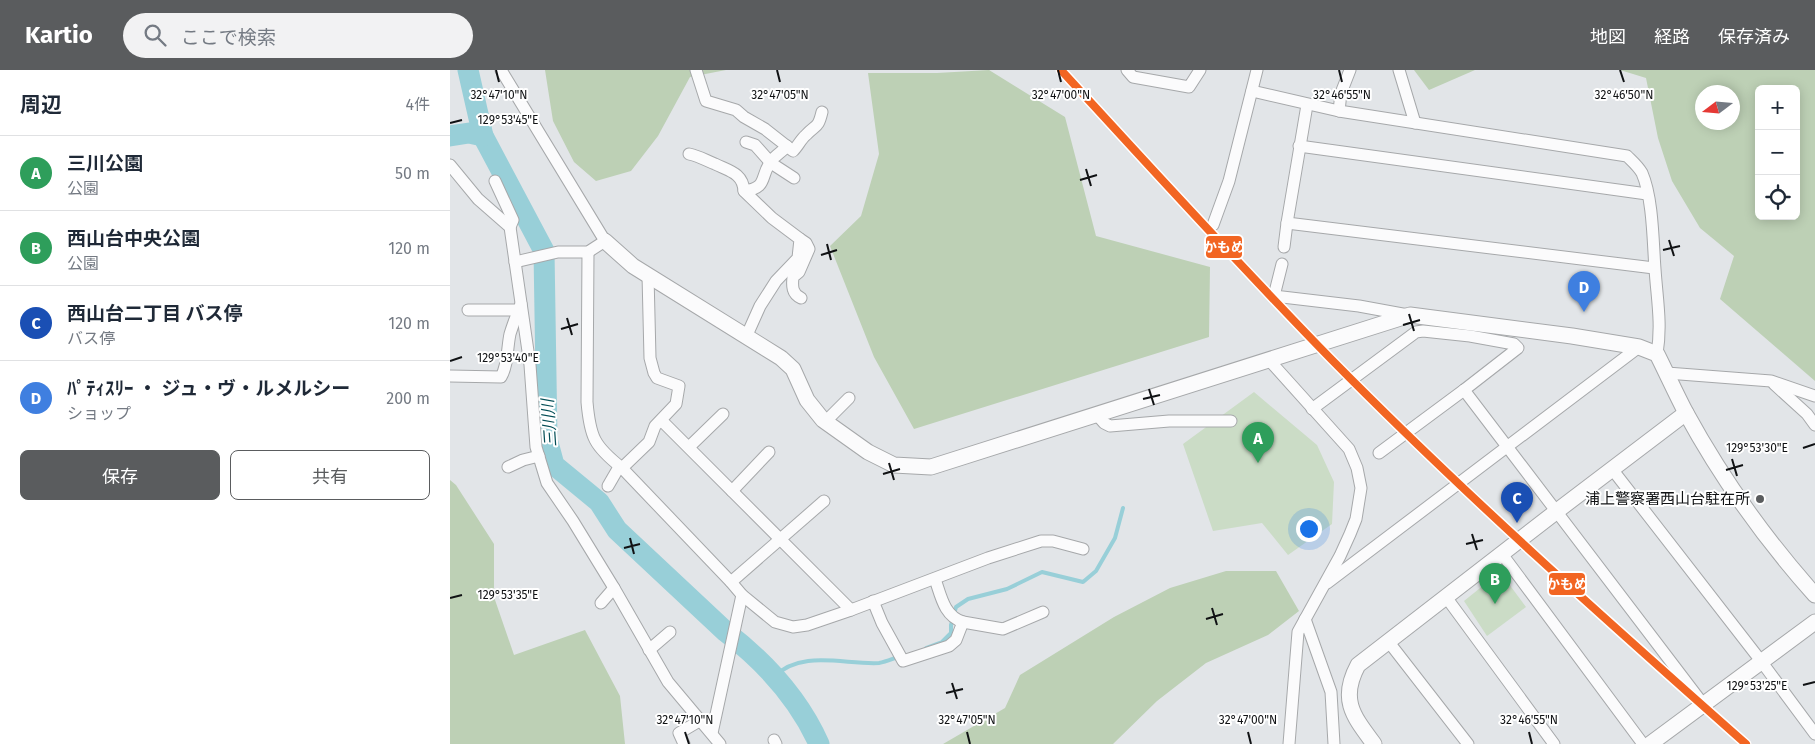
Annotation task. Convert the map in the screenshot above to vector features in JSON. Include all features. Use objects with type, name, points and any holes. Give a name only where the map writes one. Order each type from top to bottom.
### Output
[{"type":"street","points":[[501,70],[605,241],[633,266],[747,335],[781,358],[793,369],[806,400],[825,422],[868,452],[894,465],[931,467],[1410,315]]},
{"type":"street","points":[[696,70],[706,100],[736,110],[744,118],[765,129],[793,151],[808,132],[816,128],[820,122],[822,112]]},
{"type":"street","points":[[1126,70],[1133,77],[1189,87],[1200,70]]},
{"type":"street","points":[[1213,225],[1229,181],[1257,70]]},
{"type":"street","points":[[1339,111],[1341,93],[1350,70]]},
{"type":"street","points":[[1399,70],[1415,122]]},
{"type":"street","points":[[1252,91],[1339,111],[1627,156],[1642,173],[1647,194],[1654,242],[1654,268],[1661,334],[1658,354],[1686,413],[1735,493],[1782,558],[1815,595]]},
{"type":"street","points":[[1284,247],[1307,105]]},
{"type":"street","points":[[746,142],[755,145],[771,163],[794,178]]},
{"type":"street","points":[[744,191],[756,190],[760,186],[771,163],[787,146]]},
{"type":"street","points":[[1300,146],[1647,194]]},
{"type":"street","points":[[689,154],[702,156],[714,164],[732,171],[743,181],[744,191],[772,218],[806,243],[809,249],[799,272],[793,277],[793,291],[796,296],[801,298]]},
{"type":"street","points":[[450,166],[478,199],[510,227]]},
{"type":"street","points":[[495,181],[513,220],[510,227],[530,365],[536,447],[547,483],[573,520],[668,682],[720,744]]},
{"type":"street","points":[[1287,223],[1654,268]]},
{"type":"street","points":[[747,335],[760,306],[776,281],[798,258],[800,239]]},
{"type":"street","points":[[515,262],[558,252],[588,252],[605,241]]},
{"type":"street","points":[[588,252],[587,402],[589,426],[593,438],[607,457],[620,467],[742,595],[775,622],[793,627],[807,625],[988,558],[1040,541],[1083,549]]},
{"type":"street","points":[[1282,264],[1274,296],[1572,336],[1638,347],[1658,354]]},
{"type":"street","points":[[608,486],[620,467],[649,442],[656,426],[676,404],[679,386],[657,378],[650,358],[648,275]]},
{"type":"street","points":[[468,310],[520,306]]},
{"type":"street","points":[[450,376],[501,377],[505,370],[510,333],[520,306]]},
{"type":"street","points":[[1312,409],[1416,332],[1423,331],[1470,336],[1514,344],[1518,348],[1379,453]]},
{"type":"street","points":[[1324,586],[1638,347]]},
{"type":"street","points":[[1268,360],[1349,449],[1357,468],[1361,488],[1356,519],[1340,556],[1298,632],[1289,744]]},
{"type":"street","points":[[1667,373],[1771,381],[1815,396]]},
{"type":"street","points":[[1771,381],[1807,414],[1815,425]]},
{"type":"street","points":[[1464,390],[1703,704]]},
{"type":"street","points":[[825,422],[849,398]]},
{"type":"street","points":[[1374,744],[1354,718],[1351,710],[1350,693],[1354,672],[1358,665],[1686,413]]},
{"type":"street","points":[[689,447],[723,414]]},
{"type":"street","points":[[1097,415],[1104,423],[1110,426],[1169,421],[1231,421]]},
{"type":"street","points":[[662,420],[780,541],[851,610]]},
{"type":"street","points":[[732,491],[769,452]]},
{"type":"street","points":[[508,468],[523,460],[538,456]]},
{"type":"street","points":[[1612,469],[1761,661],[1815,734]]},
{"type":"street","points":[[731,582],[824,501]]},
{"type":"street","points":[[1502,554],[1643,744]]},
{"type":"street","points":[[935,579],[947,612],[959,621],[1003,629],[1043,612]]},
{"type":"street","points":[[601,603],[614,588]]},
{"type":"street","points":[[712,733],[730,654],[734,623],[742,595]]},
{"type":"street","points":[[1446,597],[1554,744]]},
{"type":"street","points":[[873,601],[882,623],[903,661],[949,646],[956,640],[959,621]]},
{"type":"street","points":[[1305,619],[1331,692],[1334,744]]},
{"type":"street","points":[[1650,744],[1815,622]]},
{"type":"street","points":[[649,650],[670,632]]},
{"type":"street","points":[[1388,641],[1468,744]]},
{"type":"street","points":[[1331,692],[1350,693]]},
{"type":"street","points":[[684,744],[679,733],[701,720]]},
{"type":"green space","points":[[545,70],[726,70],[690,77],[658,136],[631,171],[596,181],[574,162],[553,121]]},
{"type":"green space","points":[[989,70],[1065,117],[1096,236],[1210,267],[1209,337],[914,429],[874,357],[830,246],[861,216],[879,154],[868,73],[937,73]]},
{"type":"green space","points":[[1414,70],[1475,70],[1429,90]]},
{"type":"green space","points":[[1620,70],[1815,70],[1815,381],[1720,299],[1734,256],[1700,228],[1672,181],[1658,138],[1646,78]]},
{"type":"green space","points":[[1254,392],[1317,445],[1334,482],[1332,524],[1288,555],[1262,523],[1213,531],[1183,444]]},
{"type":"green space","points":[[450,480],[456,485],[494,544],[494,597],[514,655],[585,630],[620,696],[625,744],[450,744]]},
{"type":"green space","points":[[1226,571],[1276,571],[1299,611],[1268,635],[1206,663],[1157,701],[1113,744],[943,744],[1005,708],[1020,675],[1114,617],[1170,588]]},
{"type":"green space","points":[[1500,572],[1526,607],[1487,636],[1464,601]]},
{"type":"waterway","name":"三川川","points":[[468,70],[483,136],[544,251],[547,439],[554,465],[599,502],[617,530],[780,682],[802,712],[819,744]]},
{"type":"waterway","points":[[450,136],[469,133],[483,136]]},
{"type":"waterway","points":[[926,648],[942,642],[951,633],[951,625],[956,607],[968,599],[1007,589],[1042,572],[1083,582],[1096,571],[1115,538],[1123,508]]},
{"type":"waterway","points":[[774,677],[785,668],[797,663],[824,660],[879,663],[898,657]]},
{"type":"transit line","name":"かもめ","points":[[1061,70],[1195,216],[1382,410],[1536,555],[1746,744]]},
{"type":"place","name":"ﾊﾟﾃｨｽﾘｰ ・ ジュ・ヴ・ルメルシー","points":[[1584,312]]},
{"type":"place","name":"三川公園","points":[[1258,463]]},
{"type":"place","name":"浦上警察署西山台駐在所","points":[[1760,499]]},
{"type":"place","name":"西山台二丁目 バス停","points":[[1517,523]]},
{"type":"place","name":"西山台中央公園","points":[[1495,604]]}]
